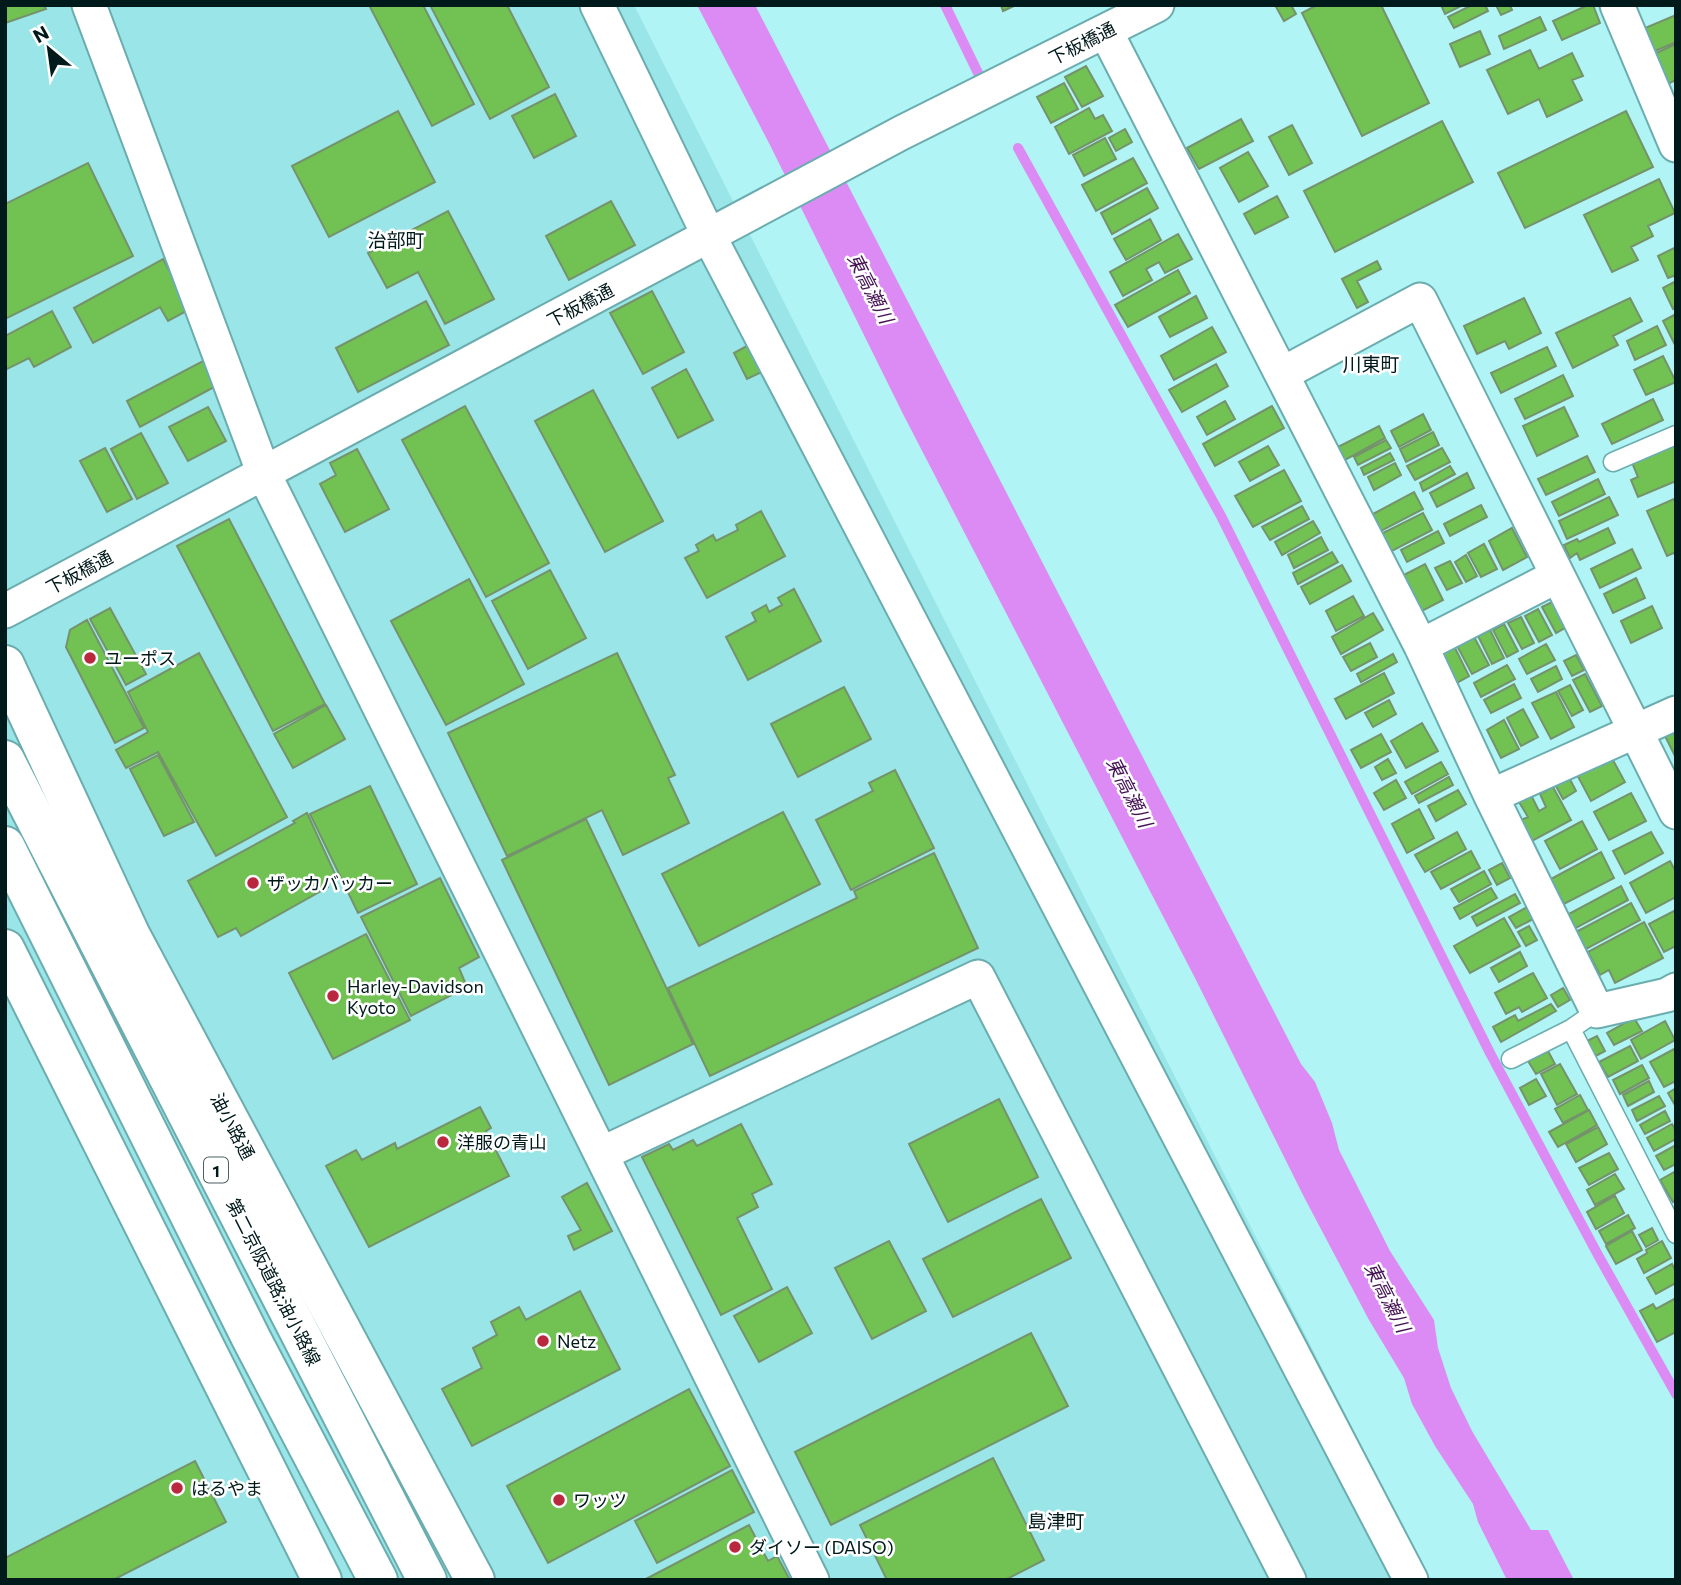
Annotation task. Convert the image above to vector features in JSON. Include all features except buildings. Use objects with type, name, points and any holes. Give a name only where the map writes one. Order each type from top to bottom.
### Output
[{"type":"main road","name":"油小路通","points":[[5,665],[131,936],[475,1580]]},
{"type":"main road","name":"第二京阪道路;油小路線","points":[[5,760],[427,1580]]},
{"type":"main road","points":[[5,846],[252,1340],[378,1580]]},
{"type":"main road","points":[[5,949],[322,1580]]},
{"type":"street","points":[[89,5],[264,474],[812,1580]]},
{"type":"street","points":[[597,5],[1411,1580]]},
{"type":"street","name":"下板橋通","points":[[5,611],[901,133],[1157,5]]},
{"type":"street","points":[[1617,5],[1676,145]]},
{"type":"street","points":[[1106,32],[1421,646],[1491,796],[1584,1020],[1673,999]]},
{"type":"street","points":[[1282,374],[1420,300],[1676,812]]},
{"type":"street","points":[[1421,646],[1557,576]]},
{"type":"street","points":[[1491,796],[1676,713]]},
{"type":"street","points":[[601,1154],[978,977],[1289,1580]]},
{"type":"lane","points":[[1613,462],[1676,435]]},
{"type":"lane","points":[[1511,1059],[1584,1020],[1676,1234]]},
{"type":"shaded area","points":[[5,5],[634,5],[1429,1580],[5,1580]]},
{"type":"water","name":"東高瀬川","points":[[697,5],[755,5],[1301,1064],[1315,1082],[1332,1123],[1339,1150],[1390,1251],[1434,1320],[1438,1348],[1451,1388],[1472,1431],[1531,1530],[1548,1530],[1574,1580],[1507,1580],[1478,1522],[1473,1504],[1435,1446],[1412,1404],[1404,1378],[1369,1320],[1304,1197],[1195,978],[903,414],[770,145]]},
{"type":"waterway","points":[[945,5],[979,75]]},
{"type":"waterway","points":[[1018,148],[1221,516],[1490,1053],[1676,1394]]},
{"type":"place","name":"ユーポス","points":[[90,658]]},
{"type":"place","name":"ザッカバッカー","points":[[253,883]]},
{"type":"place","name":"Harley-Davidson Kyoto","points":[[333,996]]},
{"type":"place","name":"洋服の青山","points":[[443,1142]]},
{"type":"place","name":"Netz","points":[[543,1341]]},
{"type":"place","name":"はるやま","points":[[177,1488]]},
{"type":"place","name":"ワッツ","points":[[559,1500]]},
{"type":"place","name":"ダイソー (DAISO)","points":[[735,1547]]},
{"type":"district","name":"治部町","points":[[396,239]]},
{"type":"district","name":"川東町","points":[[1371,363]]},
{"type":"district","name":"島津町","points":[[1056,1520]]}]
